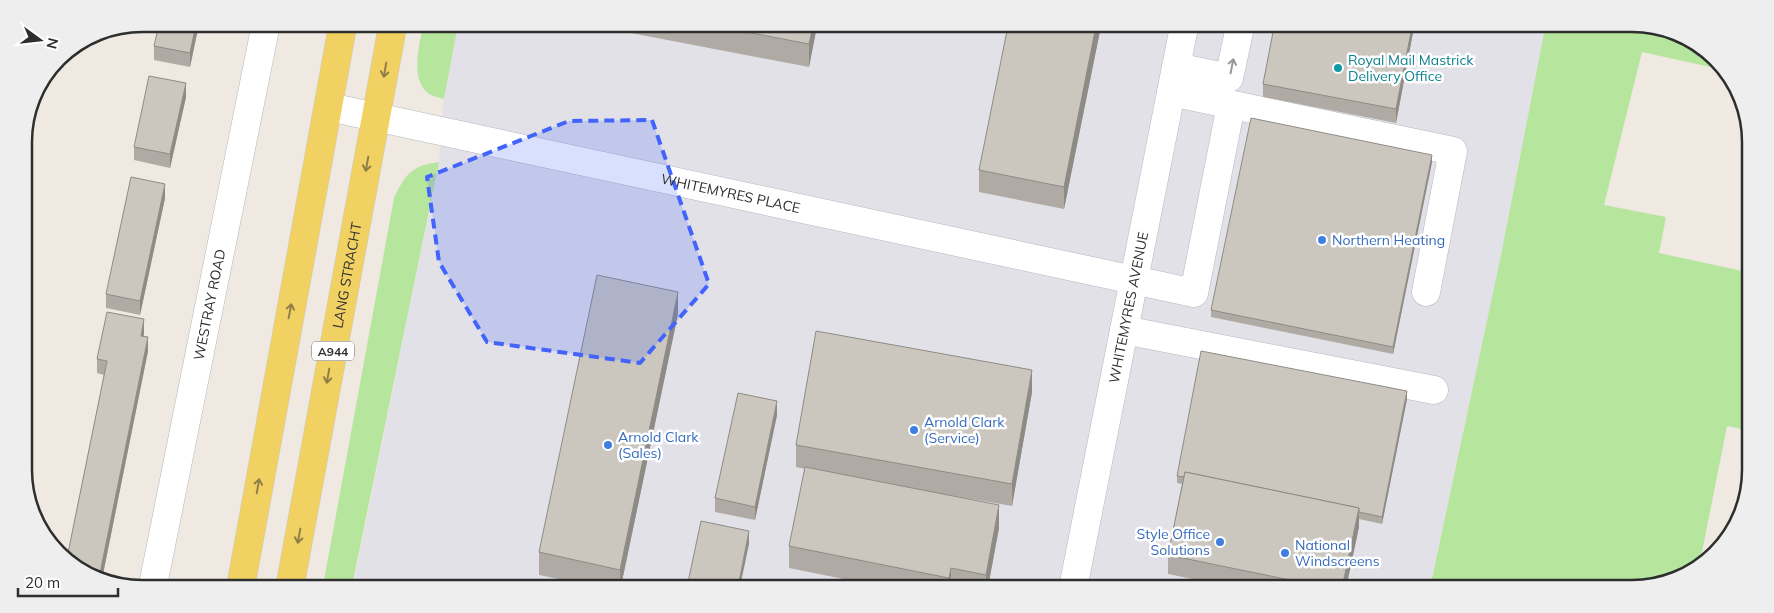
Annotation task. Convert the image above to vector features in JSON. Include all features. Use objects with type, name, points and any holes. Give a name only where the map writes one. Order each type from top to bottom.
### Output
[{"type":"main road","points":[[242,580],[342,32]]},
{"type":"main road","name":"LANG STRACHT","points":[[291,580],[392,32]]},
{"type":"street","name":"WESTRAY ROAD","points":[[154,580],[264,32]]},
{"type":"street","name":"WHITEMYRES AVENUE","points":[[1075,580],[1183,32]]},
{"type":"street","points":[[1174,79],[1230,78],[1239,32]]},
{"type":"street","points":[[1174,79],[1231,105],[1453,152],[1426,292]]},
{"type":"street","name":"WHITEMYRES PLACE","points":[[329,108],[376,116],[1194,293],[1231,105]]},
{"type":"street","points":[[1124,330],[1434,390]]},
{"type":"highlighted area","points":[[652,120],[709,284],[640,363],[487,342],[439,262],[427,177],[569,121]]},
{"type":"shaded area","points":[[457,32],[1544,32],[1501,255],[1432,580],[354,580],[439,162],[444,99]]},
{"type":"green space","points":[[422,32],[457,32],[444,99],[429,94],[423,88],[419,80],[418,51]]},
{"type":"green space","points":[[1544,32],[1646,33],[1660,36],[1687,47],[1699,55],[1711,67],[1642,52],[1604,205],[1666,217],[1659,253],[1742,271],[1742,429],[1727,426],[1701,555],[1687,566],[1660,577],[1646,580],[1432,580],[1501,255]]},
{"type":"green space","points":[[439,162],[353,580],[324,580],[394,198],[402,183],[411,172],[430,163]]},
{"type":"building","points":[[157,32],[194,32],[190,53],[154,46]]},
{"type":"building","points":[[746,32],[812,32],[809,44]]},
{"type":"building","points":[[1007,32],[1095,32],[1064,187],[979,170]]},
{"type":"building","name":"Royal Mail Mastrick Delivery Office","points":[[1273,32],[1411,32],[1396,109],[1263,84]]},
{"type":"building","points":[[149,76],[186,83],[170,154],[134,147]]},
{"type":"building","name":"Northern Heating","points":[[1251,118],[1432,155],[1393,347],[1211,310]]},
{"type":"building","points":[[131,177],[165,184],[140,301],[106,294]]},
{"type":"building","name":"Arnold Clark (Sales)","points":[[597,275],[678,292],[620,570],[539,552]]},
{"type":"building","points":[[107,312],[144,319],[141,336],[148,337],[100,572],[87,566],[68,551],[107,361],[97,359]]},
{"type":"building","name":"Arnold Clark (Service)","points":[[816,331],[1032,370],[1012,484],[796,445]]},
{"type":"building","points":[[1201,351],[1407,391],[1382,517],[1359,512],[1359,508],[1185,472],[1184,477],[1177,476]]},
{"type":"building","points":[[738,393],[777,401],[755,507],[715,498]]},
{"type":"building","points":[[805,467],[999,505],[986,575],[951,568],[949,578],[789,546]]},
{"type":"building","points":[[1185,472],[1359,508],[1344,580],[1290,580],[1168,555]]},
{"type":"building","points":[[701,521],[749,531],[739,580],[688,580]]},
{"type":"place","name":"Royal Mail Mastrick Delivery Office","points":[[1338,68]]},
{"type":"place","name":"Northern Heating","points":[[1322,240]]},
{"type":"place","name":"Arnold Clark (Service)","points":[[914,430]]},
{"type":"place","name":"Arnold Clark (Sales)","points":[[608,445]]},
{"type":"place","name":"Style Office Solutions","points":[[1220,542]]},
{"type":"place","name":"National Windscreens","points":[[1285,553]]}]
